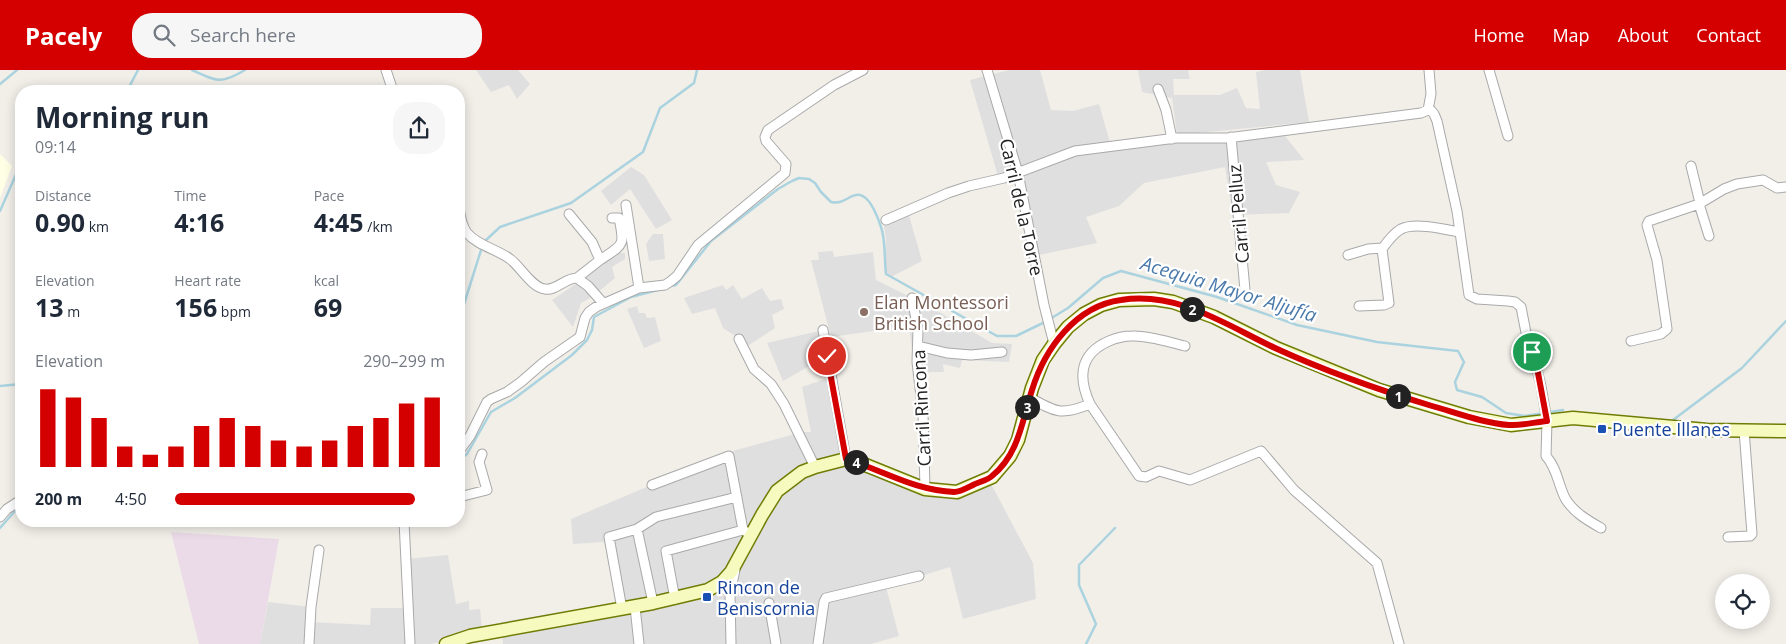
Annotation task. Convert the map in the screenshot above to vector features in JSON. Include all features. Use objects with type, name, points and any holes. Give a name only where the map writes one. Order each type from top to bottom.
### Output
[{"type":"main road","points":[[446,644],[653,604],[708,590],[727,579],[739,560],[747,532],[777,491],[802,472],[815,467],[846,459],[925,489],[957,492],[992,477],[1010,456],[1018,440],[1029,397],[1043,360],[1054,344],[1068,327],[1084,314],[1101,305],[1119,300],[1154,299],[1173,302],[1214,317],[1276,348],[1379,390],[1469,417],[1511,425],[1546,416],[1707,430],[1786,431]]},
{"type":"street","points":[[386,70],[390,85]]},
{"type":"street","points":[[465,443],[487,402],[522,382],[544,362],[580,338],[585,318],[589,312],[603,303],[639,288],[665,285],[677,276],[698,245],[785,173],[786,164],[766,141],[765,137],[768,130],[834,85],[863,70]]},
{"type":"street","name":"Carril de la Torre","points":[[987,70],[1018,173],[1044,305],[1054,344]]},
{"type":"street","points":[[1429,70],[1431,94],[1429,108],[1437,121],[1452,182],[1470,297],[1515,302],[1520,307],[1538,373],[1546,416],[1546,456],[1552,463],[1566,498],[1577,513],[1601,528]]},
{"type":"street","points":[[1489,70],[1508,136]]},
{"type":"street","points":[[1158,89],[1166,110],[1172,139]]},
{"type":"street","points":[[886,220],[948,193],[1004,178],[1075,151],[1172,139],[1230,137],[1421,113],[1429,108]]},
{"type":"street","name":"Carril Pelluz","points":[[1230,137],[1245,290]]},
{"type":"street","points":[[1691,166],[1709,236]]},
{"type":"street","points":[[1631,341],[1661,334],[1667,329],[1657,260],[1647,226],[1648,222],[1700,204],[1724,189],[1750,181],[1763,180],[1777,188],[1786,187]]},
{"type":"street","points":[[626,204],[639,288]]},
{"type":"street","points":[[569,214],[592,242],[600,260]]},
{"type":"street","points":[[465,228],[473,238],[510,259],[538,287],[550,289],[570,279],[577,278],[620,247],[623,238],[619,218],[612,218]]},
{"type":"street","points":[[1359,306],[1389,303],[1382,252],[1383,248],[1400,230],[1407,227],[1431,227],[1459,232]]},
{"type":"street","points":[[1348,255],[1368,249],[1383,248]]},
{"type":"street","points":[[577,278],[588,286],[603,303]]},
{"type":"street","name":"Carril Rincona","points":[[912,298],[918,329],[917,362],[923,414],[925,489]]},
{"type":"street","points":[[823,330],[846,459]]},
{"type":"street","points":[[1185,346],[1132,336],[1116,338],[1094,349],[1087,358],[1083,368],[1084,391],[1090,404],[1138,476],[1146,477],[1160,471],[1190,480],[1261,451],[1294,490],[1376,564],[1399,644]]},
{"type":"street","points":[[739,339],[754,369],[771,384],[784,404],[815,467]]},
{"type":"street","points":[[918,346],[947,353],[971,355],[1002,352]]},
{"type":"street","points":[[1029,397],[1052,410],[1061,412],[1090,404]]},
{"type":"street","points":[[1728,537],[1750,536],[1752,534],[1744,430]]},
{"type":"street","points":[[465,496],[487,490],[479,462],[482,454]]},
{"type":"street","points":[[652,484],[729,456],[737,497],[747,532],[666,551],[674,599]]},
{"type":"street","points":[[639,644],[608,537],[637,529],[656,517],[737,497]]},
{"type":"street","points":[[0,517],[15,504]]},
{"type":"street","points":[[404,527],[410,644]]},
{"type":"street","points":[[637,529],[653,604]]},
{"type":"street","points":[[309,644],[311,607],[319,550]]},
{"type":"street","points":[[731,644],[730,592],[739,560]]},
{"type":"street","points":[[818,644],[826,598],[919,576]]},
{"type":"street","points":[[708,590],[724,588],[730,592]]},
{"type":"street","points":[[769,603],[776,644]]},
{"type":"shaded area","points":[[476,70],[518,70],[530,84],[517,99],[509,85],[491,92]]},
{"type":"shaded area","points":[[1009,70],[1040,70],[1051,110],[1073,111],[1099,104],[1111,146],[1281,131],[1304,160],[1266,162],[1276,185],[1300,192],[1289,213],[1233,215],[1225,167],[1144,183],[1119,206],[1086,217],[1097,243],[1034,256],[1018,173],[1000,183],[970,80]]},
{"type":"shaded area","points":[[1138,70],[1190,70],[1188,71],[1190,79],[1173,79],[1174,95],[1220,95],[1237,88],[1246,108],[1260,109],[1256,72],[1265,70],[1300,70],[1309,122],[1177,135],[1172,98],[1142,92]]},
{"type":"shaded area","points":[[0,154],[12,166],[0,198]]},
{"type":"shaded area","points":[[631,167],[644,175],[672,220],[656,229],[630,189],[611,205],[601,191]]},
{"type":"shaded area","points":[[908,212],[922,261],[891,277],[885,270],[886,239],[883,221]]},
{"type":"shaded area","points":[[653,234],[663,234],[665,259],[649,261],[646,244]]},
{"type":"shaded area","points":[[833,251],[834,257],[873,252],[876,280],[934,309],[992,343],[1012,344],[1009,362],[962,360],[960,368],[943,364],[944,372],[915,372],[909,326],[831,337],[811,260],[819,260],[818,252]]},
{"type":"shaded area","points":[[613,253],[625,253],[625,259],[612,267],[615,278],[592,297],[581,303],[573,327],[552,300],[586,277]]},
{"type":"shaded area","points":[[723,285],[726,290],[733,285],[742,299],[762,288],[770,301],[781,299],[784,309],[772,315],[775,328],[749,345],[723,328],[715,308],[692,314],[684,298]]},
{"type":"shaded area","points":[[637,306],[639,313],[645,313],[647,318],[655,317],[661,341],[644,348],[627,309]]},
{"type":"shaded area","points":[[823,330],[827,356],[783,381],[767,343]]},
{"type":"shaded area","points":[[828,378],[839,433],[840,456],[917,492],[947,498],[990,482],[1033,563],[1036,599],[963,619],[950,567],[886,587],[899,636],[871,644],[503,644],[501,622],[625,602],[620,597],[604,542],[573,544],[571,519],[729,452],[803,432],[811,432],[802,387]]},
{"type":"shaded area","points":[[171,532],[279,539],[260,644],[199,644]]},
{"type":"shaded area","points":[[448,555],[456,604],[469,601],[469,610],[480,609],[482,629],[432,644],[260,644],[268,602],[311,607],[310,622],[370,625],[371,608],[408,608],[406,559]]},
{"type":"waterway","points":[[0,84],[17,70]]},
{"type":"waterway","points":[[130,85],[138,70]]},
{"type":"waterway","points":[[192,70],[218,80],[230,78],[245,70]]},
{"type":"waterway","points":[[485,241],[500,227],[571,203],[643,152],[660,108],[694,83],[697,70]]},
{"type":"waterway","points":[[0,211],[15,177]]},
{"type":"waterway","name":"Acequia Mayor Aljufía","points":[[670,286],[676,285],[711,241],[778,189],[799,178],[809,179],[815,183],[831,202],[840,202],[856,195],[860,195],[867,200],[876,213],[883,232],[886,274],[997,336],[1016,336],[1045,322]]},
{"type":"waterway","points":[[465,301],[482,247]]},
{"type":"waterway","name":"Acequia Mayor Aljufía","points":[[1050,319],[1068,308],[1103,278],[1121,271],[1217,297],[1297,325],[1377,342],[1458,351],[1464,362],[1455,382],[1457,390],[1482,397],[1506,413],[1525,416],[1563,410]]},
{"type":"waterway","name":"Acequia Mayor Aljufía","points":[[465,456],[491,412],[515,398],[572,355],[587,340],[592,330],[594,317],[631,297],[658,290]]},
{"type":"waterway","points":[[1673,420],[1742,368],[1786,321]]},
{"type":"waterway","points":[[0,386],[15,385]]},
{"type":"waterway","name":"Acequia Mayor Aljufía","points":[[0,528],[15,511]]},
{"type":"waterway","points":[[1086,644],[1096,624],[1079,585],[1079,565],[1115,528]]},
{"type":"place","name":"Elan Montessori British School","points":[[864,312]]},
{"type":"place","name":"Puente Illanes","points":[[1602,429]]},
{"type":"place","name":"Rincon de Beniscornia","points":[[707,597]]},
{"type":"route","points":[[827,356],[846,459],[925,489],[957,492],[992,477],[1010,456],[1018,440],[1032,388],[1043,360],[1068,327],[1084,314],[1101,305],[1119,300],[1134,298],[1173,302],[1214,317],[1276,348],[1379,390],[1469,417],[1511,425],[1547,421],[1541,386],[1532,352]]}]
